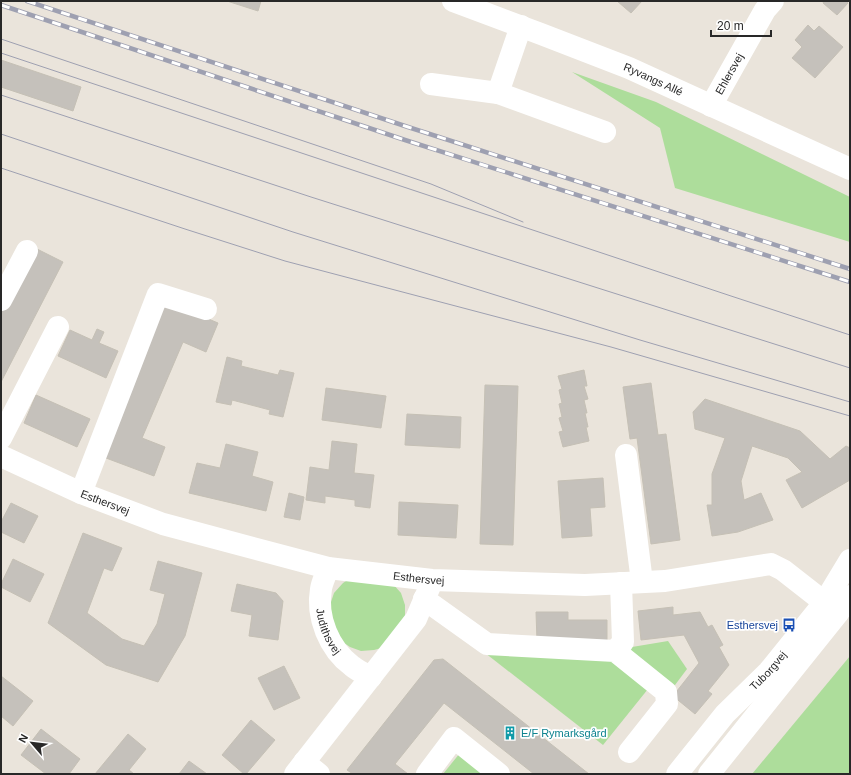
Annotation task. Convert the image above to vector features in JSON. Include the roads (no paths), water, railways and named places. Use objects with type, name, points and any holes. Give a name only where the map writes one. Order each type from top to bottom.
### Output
[{"type":"street","name":"Ryvangs Allé","points":[[452,1],[522,26],[629,68],[850,169]]},
{"type":"street","name":"Ehlersvej","points":[[711,106],[765,10],[773,1]]},
{"type":"street","points":[[498,93],[522,26]]},
{"type":"street","points":[[432,84],[498,93],[605,132]]},
{"type":"street","points":[[1,300],[27,251]]},
{"type":"street","points":[[81,493],[158,294],[206,309]]},
{"type":"street","points":[[1,438],[58,327]]},
{"type":"street","points":[[626,455],[642,582]]},
{"type":"street","name":"Esthersvej","points":[[1,456],[81,493],[163,524],[328,568],[428,590],[665,581],[771,564],[837,604]]},
{"type":"street","name":"Tuborgvej","points":[[709,774],[837,604],[850,560]]},
{"type":"street","name":"Judithsvej","points":[[328,568],[321,589],[320,611],[325,632],[336,651],[352,666],[371,677]]},
{"type":"street","points":[[615,651],[623,642],[620,583]]},
{"type":"street","points":[[306,770],[371,677],[416,619],[428,590],[487,644],[615,651],[666,692],[667,704],[629,752]]},
{"type":"street","name":"Tuborgvej","points":[[677,774],[725,714],[837,604]]},
{"type":"street","points":[[427,774],[454,738],[500,774]]},
{"type":"tram line","points":[[1,39],[431,184],[523,222]]},
{"type":"tram line","points":[[1,53],[850,335]]},
{"type":"tram line","points":[[1,95],[311,197],[850,368]]},
{"type":"tram line","points":[[1,134],[293,232],[640,340],[850,402]]},
{"type":"tram line","points":[[1,168],[285,261],[611,347],[850,416]]},
{"type":"railway","points":[[27,1],[408,127],[850,269]]},
{"type":"railway","points":[[1,5],[405,140],[850,282]]},
{"type":"place","name":"Esthersvej","points":[[789,625]]},
{"type":"place","name":"E/F Rymarksgård","points":[[510,733]]}]
